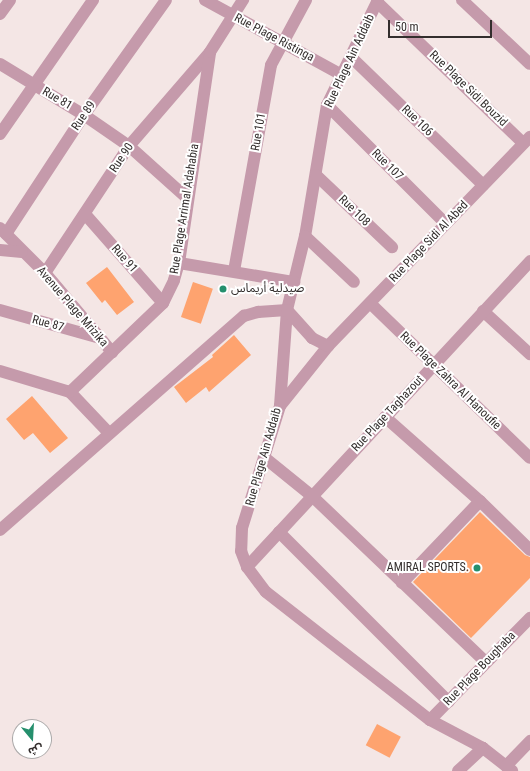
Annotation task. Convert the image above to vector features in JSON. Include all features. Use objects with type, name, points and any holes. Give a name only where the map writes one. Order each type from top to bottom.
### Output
[{"type":"street","points":[[0,14],[10,0]]},
{"type":"street","points":[[0,134],[35,86],[93,0]]},
{"type":"street","name":"Rue 89","points":[[3,231],[166,0]]},
{"type":"street","name":"Rue Plage Ristinga","points":[[205,0],[283,41],[342,76]]},
{"type":"street","name":"Rue Plage Arrimal Adahabia","points":[[70,392],[163,303],[179,264],[187,198],[210,52],[243,0]]},
{"type":"street","name":"Rue 101","points":[[234,271],[271,65],[306,0]]},
{"type":"street","points":[[462,0],[530,64]]},
{"type":"street","name":"Rue Plage Ain Addaib","points":[[378,1],[327,105],[305,236],[287,310],[280,406],[242,528],[241,551],[247,567],[266,592],[430,720],[483,748],[509,768]]},
{"type":"street","name":"Rue Plage Sidi Bouzid","points":[[378,1],[527,140]]},
{"type":"street","name":"Rue 90","points":[[45,274],[86,214],[129,146],[210,52]]},
{"type":"street","name":"Rue 106","points":[[351,57],[483,185]]},
{"type":"street","name":"Rue 81","points":[[0,64],[84,115],[129,146],[187,198]]},
{"type":"street","name":"Rue 107","points":[[327,105],[446,224]]},
{"type":"street","name":"Rue Plage Sidi Al Abed","points":[[280,406],[328,346],[371,304],[527,140]]},
{"type":"street","name":"Rue 108","points":[[316,175],[392,247]]},
{"type":"street","name":"Rue 91","points":[[86,214],[163,303]]},
{"type":"street","name":"Avenue Plage Mrizika","points":[[3,231],[45,274],[97,337],[112,352]]},
{"type":"street","points":[[305,236],[354,282]]},
{"type":"street","points":[[0,250],[22,252]]},
{"type":"street","name":"Rue Plage Taghazout","points":[[247,567],[530,261]]},
{"type":"street","points":[[179,264],[234,271],[294,282]]},
{"type":"street","name":"Rue Plage Zahra Al Hanoufie","points":[[371,304],[530,458]]},
{"type":"street","name":"Rue 87","points":[[0,310],[97,337]]},
{"type":"street","points":[[0,530],[244,316],[258,312],[287,310],[312,338],[328,346]]},
{"type":"street","points":[[483,311],[530,354]]},
{"type":"street","points":[[0,371],[70,392],[109,433]]},
{"type":"street","points":[[385,417],[480,501],[530,550]]},
{"type":"street","points":[[265,458],[312,496],[486,662]]},
{"type":"street","points":[[402,583],[480,501]]},
{"type":"street","points":[[279,532],[449,702]]},
{"type":"street","name":"Rue Plage Boughaba","points":[[430,720],[530,618]]},
{"type":"street","points":[[509,768],[530,741]]},
{"type":"street","points":[[458,771],[483,748]]},
{"type":"building","points":[[107,267],[134,302],[117,315],[105,300],[102,303],[86,283]]},
{"type":"building","points":[[193,282],[213,289],[201,324],[181,317]]},
{"type":"building","points":[[234,335],[251,355],[209,392],[206,387],[186,403],[174,387],[213,357],[212,355]]},
{"type":"building","points":[[32,396],[68,438],[50,453],[33,433],[24,440],[6,419]]},
{"type":"building","name":"AMIRAL SPORTS.","points":[[480,512],[525,555],[530,557],[530,578],[471,638],[413,582]]},
{"type":"building","points":[[377,724],[401,737],[390,758],[366,745]]},
{"type":"place","name":"صيدلية أريماس","points":[[223,289]]},
{"type":"place","name":"AMIRAL SPORTS.","points":[[477,568]]}]
